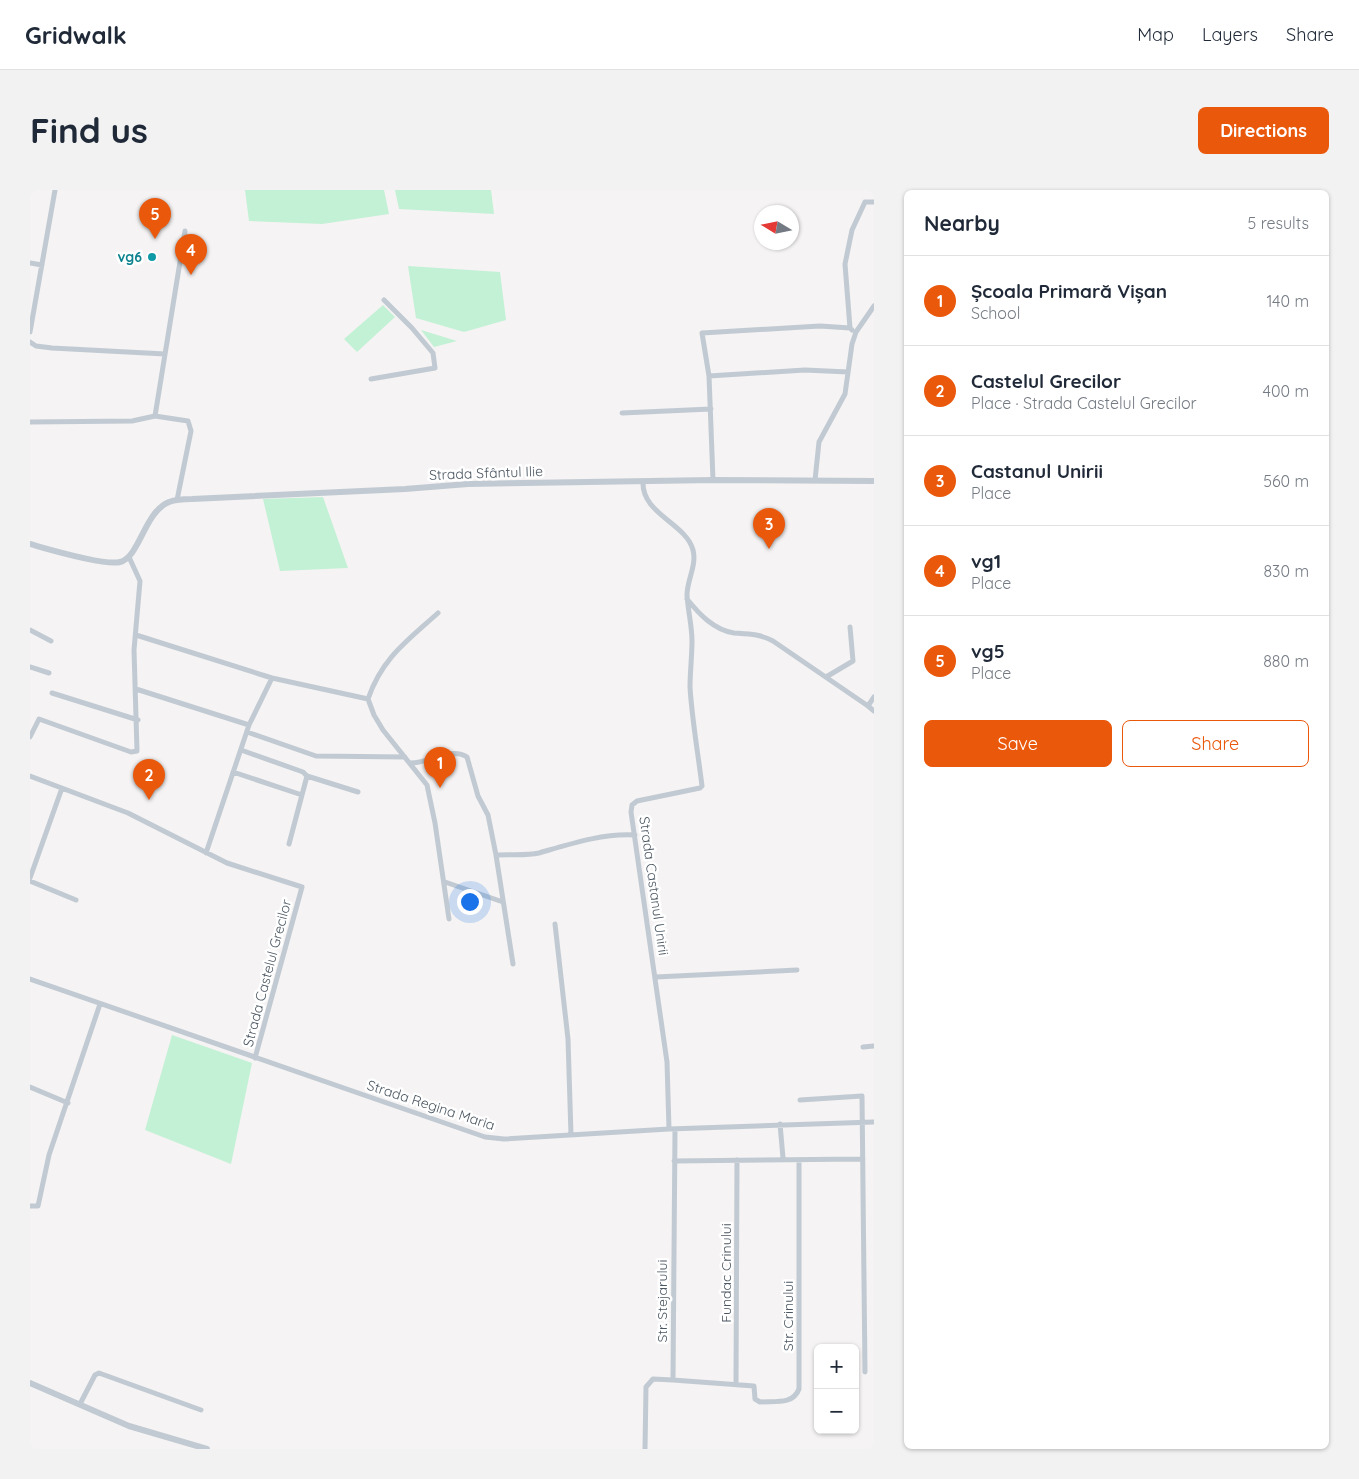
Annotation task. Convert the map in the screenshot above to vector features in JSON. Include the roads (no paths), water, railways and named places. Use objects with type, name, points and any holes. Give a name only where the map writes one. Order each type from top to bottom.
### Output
[{"type":"street","points":[[30,332],[55,190]]},
{"type":"street","points":[[850,328],[845,264],[848,244],[865,202],[874,202]]},
{"type":"street","points":[[155,416],[185,231]]},
{"type":"street","points":[[30,263],[42,265]]},
{"type":"street","points":[[371,379],[435,368],[432,353],[412,328],[384,300]]},
{"type":"street","points":[[815,480],[819,442],[845,394],[856,332],[874,306]]},
{"type":"street","points":[[713,480],[709,376],[702,333],[820,326],[850,328],[856,332]]},
{"type":"street","points":[[30,342],[36,346],[52,348],[165,354]]},
{"type":"street","points":[[709,376],[805,370],[848,372]]},
{"type":"street","points":[[622,412],[711,409]]},
{"type":"street","points":[[30,422],[132,421],[155,416],[188,421],[191,427],[177,500]]},
{"type":"street","name":"Strada Sfântul Ilie","points":[[129,557],[153,516],[161,507],[177,500],[406,490],[468,484],[713,480],[742,482],[874,480]]},
{"type":"street","name":"Strada Castanul Unirii","points":[[643,481],[645,494],[651,504],[684,535],[692,548],[694,558],[687,598],[692,641],[690,685],[692,719],[702,786],[634,802],[631,812],[667,1062],[672,1129]]},
{"type":"street","points":[[30,544],[114,563],[129,557],[140,581],[134,666],[139,746],[134,753],[50,725],[39,719],[30,737]]},
{"type":"street","points":[[687,598],[714,626],[729,632],[761,635],[874,711]]},
{"type":"street","points":[[438,612],[398,647],[382,667],[368,699],[374,715],[383,730],[427,785],[449,919]]},
{"type":"street","points":[[826,677],[852,662],[850,627]]},
{"type":"street","points":[[30,630],[51,641]]},
{"type":"street","points":[[136,635],[272,678],[368,699]]},
{"type":"street","points":[[30,667],[49,673]]},
{"type":"street","points":[[206,853],[249,725],[272,678]]},
{"type":"street","points":[[136,689],[249,725]]},
{"type":"street","points":[[52,693],[138,720]]},
{"type":"street","points":[[868,706],[874,697]]},
{"type":"street","points":[[247,732],[316,756],[405,757]]},
{"type":"street","points":[[241,750],[303,772],[307,776],[358,792]]},
{"type":"street","points":[[410,763],[418,763],[452,753],[466,757],[478,796],[488,815],[513,964]]},
{"type":"street","points":[[233,772],[302,795]]},
{"type":"street","name":"Strada Castelul Grecilor","points":[[30,776],[128,813],[227,863],[302,887],[256,1058]]},
{"type":"street","points":[[289,844],[307,776]]},
{"type":"street","points":[[62,788],[30,879],[76,900]]},
{"type":"street","points":[[496,855],[538,853],[555,847],[621,834],[635,835]]},
{"type":"street","points":[[444,882],[504,902]]},
{"type":"street","points":[[555,924],[568,1039],[571,1135]]},
{"type":"street","points":[[656,977],[797,970]]},
{"type":"street","name":"Strada Regina Maria","points":[[30,979],[485,1137],[504,1138],[780,1124],[874,1122]]},
{"type":"street","points":[[30,1206],[38,1206],[50,1154],[100,1004]]},
{"type":"street","points":[[863,1047],[874,1046]]},
{"type":"street","points":[[30,1087],[68,1103]]},
{"type":"street","points":[[800,1100],[862,1096],[866,1372]]},
{"type":"street","points":[[780,1124],[783,1158]]},
{"type":"street","name":"Str. Stejarului","points":[[672,1129],[674,1161],[673,1380]]},
{"type":"street","points":[[674,1161],[863,1158]]},
{"type":"street","name":"Fundac Crinului","points":[[736,1384],[737,1160]]},
{"type":"street","name":"Str. Crinului","points":[[736,1384],[754,1386],[755,1399],[760,1402],[792,1400],[799,1389],[799,1160]]},
{"type":"street","points":[[80,1404],[95,1375],[99,1373],[202,1410]]},
{"type":"street","points":[[645,1449],[646,1387],[653,1380],[736,1384]]},
{"type":"street","points":[[30,1383],[129,1426],[207,1449]]},
{"type":"place","name":"vg5","points":[[155,239]]},
{"type":"place","name":"vg6","points":[[152,257]]},
{"type":"place","name":"vg1","points":[[191,275]]},
{"type":"place","name":"Castanul Unirii","points":[[769,549]]},
{"type":"place","name":"Școala Primară Vișan","points":[[440,788]]},
{"type":"place","name":"Castelul Grecilor","points":[[149,800]]}]
